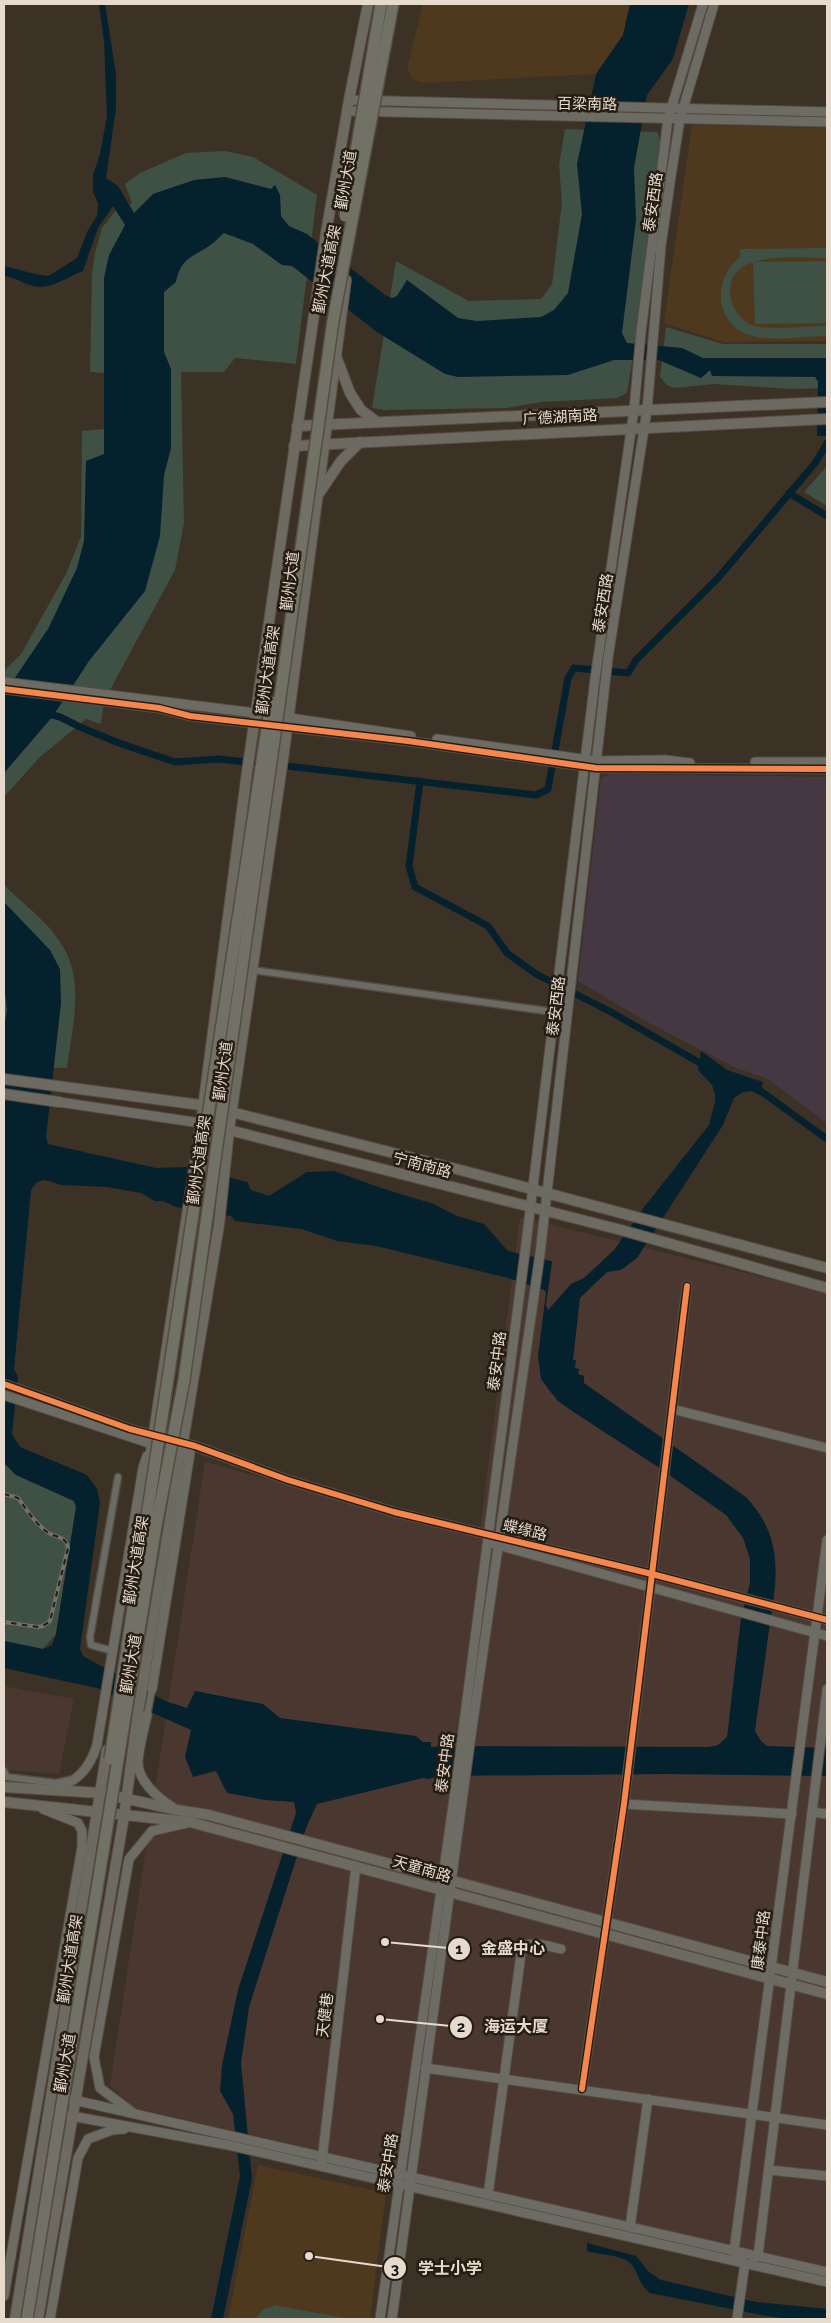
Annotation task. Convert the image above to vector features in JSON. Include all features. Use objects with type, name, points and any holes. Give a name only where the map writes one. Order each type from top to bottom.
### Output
[{"type":"highway","name":"鄞州大道高架","points":[[21,2319],[138,1590],[313,421],[364,93],[381,4]]},
{"type":"highway","name":"鄞州大道高架","points":[[27,2319],[156,1526],[184,1380],[333,322],[394,4]]},
{"type":"main road","name":"鄞州大道","points":[[15,2319],[101,1793],[114,1706],[115,1669],[204,1105],[247,772],[326,234],[348,100],[368,4]]},
{"type":"main road","name":"鄞州大道","points":[[38,2319],[126,1798],[148,1686],[186,1449],[219,1225],[229,1130],[284,752],[339,327],[374,106],[394,4]]},
{"type":"main road","points":[[336,355],[350,393],[360,410],[377,422]]},
{"type":"main road","name":"广德湖南路","points":[[297,426],[822,402]]},
{"type":"main road","name":"广德湖南路","points":[[294,446],[822,419]]},
{"type":"main road","points":[[316,498],[341,461],[360,442]]},
{"type":"main road","name":"宁南南路","points":[[4,1078],[204,1105],[827,1268]]},
{"type":"main road","name":"宁南南路","points":[[4,1094],[59,1102]]},
{"type":"main road","name":"宁南南路","points":[[229,1130],[530,1209],[621,1230],[827,1288]]},
{"type":"main road","name":"天童南路","points":[[4,1787],[101,1793],[209,1815],[827,1982]]},
{"type":"main road","name":"天童南路","points":[[4,1802],[190,1822],[827,1994]]},
{"type":"street","name":"泰安西路","points":[[530,1209],[598,656],[632,428],[640,337],[668,119],[703,4]]},
{"type":"street","name":"泰安西路","points":[[545,1212],[570,1006],[608,658],[647,410],[661,246],[682,109],[714,4]]},
{"type":"street","name":"百梁南路","points":[[348,100],[374,106],[577,117],[827,122]]},
{"type":"street","name":"百梁南路","points":[[347,110],[374,106],[580,106],[827,112]]},
{"type":"street","points":[[4,682],[542,761],[567,764],[585,763]]},
{"type":"street","points":[[4,689],[158,708],[190,716],[255,718]]},
{"type":"street","points":[[287,723],[596,764],[827,768]]},
{"type":"street","points":[[596,764],[665,760],[690,763],[827,762]]},
{"type":"street","points":[[252,970],[554,1012]]},
{"type":"street","name":"宁南南路","points":[[59,1102],[201,1123],[229,1130]]},
{"type":"street","name":"泰安中路","points":[[465,1750],[486,1536],[526,1252],[530,1209]]},
{"type":"street","name":"泰安中路","points":[[392,2319],[461,1778],[499,1541],[545,1212]]},
{"type":"street","points":[[582,2089],[624,1804],[687,1286]]},
{"type":"street","points":[[4,1384],[152,1440]]},
{"type":"street","points":[[4,1395],[152,1440]]},
{"type":"street","points":[[672,1409],[827,1448]]},
{"type":"street","points":[[38,1789],[52,1790],[84,1773],[98,1745],[106,1697],[115,1669],[113,1651],[143,1468],[152,1440]]},
{"type":"street","name":"蝶缘路","points":[[152,1440],[186,1449],[204,1451],[288,1480],[394,1512],[486,1536],[651,1586],[827,1636]]},
{"type":"street","points":[[113,1651],[91,1645],[90,1637],[118,1477]]},
{"type":"street","name":"康泰中路","points":[[734,2250],[827,1540]]},
{"type":"street","name":"蝶缘路","points":[[499,1541],[652,1574],[827,1620]]},
{"type":"street","points":[[758,2256],[827,1689]]},
{"type":"street","points":[[143,1714],[138,1763],[146,1784],[162,1801],[177,1810]]},
{"type":"street","points":[[4,1771],[7,1777],[56,1783],[75,1778]]},
{"type":"street","points":[[624,1804],[792,1814]]},
{"type":"street","name":"鄞州大道","points":[[4,2296],[82,1847],[82,1831],[78,1823],[36,1806]]},
{"type":"street","points":[[812,1812],[827,1814]]},
{"type":"street","points":[[134,2114],[100,2088],[94,2057],[129,1859],[152,1831],[190,1822]]},
{"type":"street","name":"天健巷","points":[[322,2167],[356,1866]]},
{"type":"street","name":"泰安中路","points":[[380,2319],[398,2184],[447,1892]]},
{"type":"street","points":[[488,2195],[522,1947],[528,1944],[536,1944],[561,1949]]},
{"type":"street","points":[[425,2068],[582,2089],[775,2119],[827,2124]]},
{"type":"street","points":[[52,2095],[758,2256],[827,2269]]},
{"type":"street","points":[[630,2227],[648,2099]]},
{"type":"street","points":[[50,2112],[228,2145],[827,2282]]},
{"type":"street","points":[[50,2319],[78,2158],[88,2140],[112,2130],[139,2128]]},
{"type":"street","points":[[769,2170],[827,2176]]},
{"type":"street","points":[[734,2250],[745,2263],[737,2315]]},
{"type":"street","points":[[745,2263],[758,2256]]},
{"type":"shaded area","points":[[423,4],[630,4],[623,35],[596,74],[424,83],[413,80],[407,68]]},
{"type":"shaded area","points":[[692,125],[827,128],[827,341],[723,342],[664,323]]},
{"type":"shaded area","points":[[611,774],[827,777],[827,1123],[766,1078],[736,1068],[649,1023],[578,981],[601,778]]},
{"type":"shaded area","points":[[520,1217],[827,1293],[827,2267],[135,2108],[110,2085],[205,1462],[479,1537]]},
{"type":"shaded area","points":[[4,1686],[74,1699],[59,1774],[4,1770]]},
{"type":"shaded area","points":[[258,2165],[386,2193],[370,2319],[228,2319]]},
{"type":"green space","points":[[565,129],[657,132],[660,139],[640,316],[627,393],[617,398],[541,402],[507,408],[384,410],[372,408],[396,261],[469,301],[541,299],[552,284],[562,203],[559,165]]},
{"type":"green space","points":[[225,151],[253,157],[317,195],[296,364],[235,358],[224,372],[181,372],[184,523],[175,570],[104,701],[101,724],[86,719],[39,758],[4,797],[4,671],[21,654],[67,572],[81,536],[82,431],[104,429],[104,373],[90,372],[92,275],[95,253],[102,228],[119,206],[123,211],[132,203],[125,184],[140,173],[186,153]]},
{"type":"green space","points":[[827,248],[827,258],[764,259],[749,264],[738,271],[731,283],[731,299],[738,314],[751,325],[777,328],[827,326],[827,336],[765,338],[743,332],[732,325],[725,315],[721,291],[730,267],[740,257],[740,249]]},
{"type":"green space","points":[[827,261],[827,323],[755,324],[753,262]]},
{"type":"green space","points":[[666,327],[723,344],[827,344],[827,388],[791,389],[714,384],[674,388],[667,385],[660,377]]},
{"type":"green space","points":[[827,466],[827,506],[804,492]]},
{"type":"green space","points":[[4,885],[48,926],[68,956],[73,971],[75,1003],[67,1068],[4,1066]]},
{"type":"green space","points":[[4,1463],[16,1475],[74,1501],[76,1507],[56,1634],[43,1649],[4,1641]]},
{"type":"green space","points":[[275,2305],[351,2319],[256,2319],[262,2310]]},
{"type":"water","points":[[99,4],[105,4],[116,74],[116,108],[106,178],[118,186],[134,213],[153,194],[194,180],[225,177],[271,189],[275,185],[280,195],[281,216],[289,226],[307,234],[385,295],[392,298],[397,296],[407,280],[458,318],[477,321],[541,317],[554,310],[568,293],[582,214],[577,164],[596,74],[623,35],[630,4],[689,4],[673,59],[647,95],[634,168],[636,220],[622,333],[627,343],[682,348],[703,358],[827,358],[827,436],[817,436],[818,382],[815,377],[712,376],[710,370],[701,378],[659,360],[614,360],[568,375],[458,377],[445,374],[377,332],[292,266],[282,265],[253,244],[224,233],[211,245],[184,263],[176,282],[164,292],[164,352],[171,369],[171,448],[164,475],[160,536],[145,591],[89,661],[53,716],[4,773],[4,694],[48,629],[77,568],[84,541],[86,461],[104,454],[104,278],[109,255],[125,225],[113,206],[98,228],[83,271],[57,283],[44,287],[30,285],[4,276],[4,266],[48,276],[77,258],[88,230],[97,216],[98,203],[93,192],[93,175],[100,154],[107,116],[104,41]]},
{"type":"water","points":[[4,902],[50,950],[60,969],[61,1003],[46,1137],[48,1144],[156,1168],[186,1167],[247,1182],[251,1190],[269,1196],[307,1172],[334,1171],[434,1204],[457,1216],[484,1224],[508,1251],[551,1261],[546,1305],[548,1310],[571,1284],[584,1278],[614,1250],[645,1206],[709,1125],[715,1102],[715,1094],[712,1085],[698,1070],[701,1051],[727,1070],[763,1082],[760,1095],[752,1091],[743,1092],[734,1098],[723,1125],[637,1258],[621,1270],[607,1272],[580,1298],[573,1360],[576,1360],[575,1368],[579,1369],[578,1374],[584,1376],[584,1383],[746,1497],[759,1513],[768,1530],[773,1546],[775,1581],[755,1731],[761,1741],[767,1746],[827,1748],[827,1776],[666,1774],[439,1776],[429,1779],[423,1778],[317,1804],[306,1828],[249,2007],[241,2063],[252,2179],[223,2319],[211,2319],[240,2176],[233,2114],[220,2091],[222,2065],[238,1990],[296,1813],[294,1802],[265,1800],[227,1793],[216,1771],[193,1777],[185,1757],[191,1730],[97,1688],[4,1668],[4,1641],[43,1649],[52,1645],[56,1634],[76,1507],[74,1501],[16,1475],[4,1463],[4,1027],[7,1010],[4,984]],"holes":[[[45,1180],[61,1185],[107,1187],[141,1193],[155,1201],[163,1201],[176,1207],[231,1216],[235,1221],[302,1229],[337,1241],[376,1246],[508,1278],[544,1290],[546,1293],[538,1356],[541,1379],[549,1390],[558,1401],[572,1411],[655,1465],[726,1515],[743,1538],[750,1559],[750,1583],[741,1618],[727,1737],[718,1745],[709,1747],[431,1747],[431,1742],[423,1742],[416,1736],[280,1718],[263,1704],[195,1691],[187,1708],[165,1701],[83,1656],[80,1649],[100,1503],[97,1489],[87,1475],[20,1447],[12,1434],[18,1377],[14,1369],[31,1190],[37,1182]]]},
{"type":"water","points":[[587,2243],[636,2256],[649,2272],[661,2280],[756,2302],[827,2309],[827,2319],[789,2319],[767,2316],[650,2293],[630,2263],[615,2256],[587,2251]]},
{"type":"waterway","points":[[278,765],[536,795],[548,789],[568,678],[574,668],[628,673],[636,660],[718,578],[816,462],[827,443]]},
{"type":"waterway","points":[[789,493],[827,516]]},
{"type":"waterway","points":[[45,713],[60,717],[119,743],[175,762],[218,759],[265,764]]},
{"type":"waterway","points":[[420,781],[409,866],[415,887],[488,926],[507,953],[536,974],[611,1012],[707,1067]]},
{"type":"waterway","points":[[754,1088],[827,1139]]},
{"type":"railway","points":[[4,1494],[18,1498],[38,1524],[50,1534],[63,1539],[68,1548],[50,1621],[38,1627],[4,1622]]},
{"type":"cycle path","points":[[4,689],[159,708],[190,716],[408,741],[596,768],[827,769]]},
{"type":"cycle path","points":[[582,2089],[624,1804],[687,1286]]},
{"type":"cycle path","points":[[4,1384],[130,1429],[195,1446],[288,1480],[394,1512],[652,1574],[827,1620]]},
{"type":"place","name":"金盛中心","points":[[385,1942]]},
{"type":"place","name":"海运大厦","points":[[380,2019]]},
{"type":"place","name":"学士小学","points":[[309,2256]]}]
